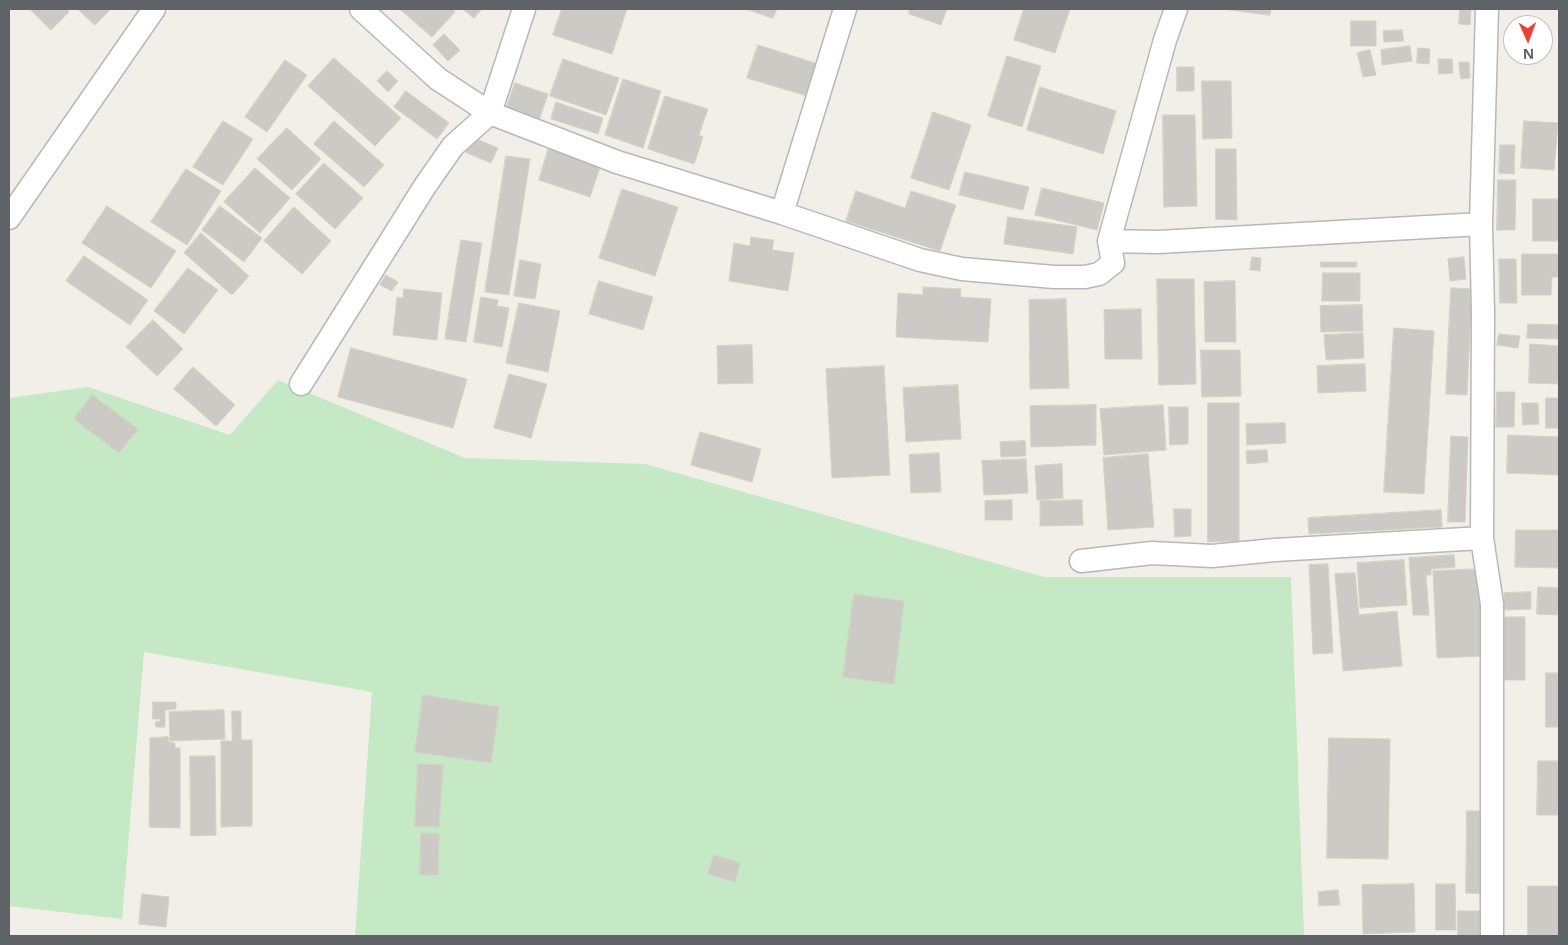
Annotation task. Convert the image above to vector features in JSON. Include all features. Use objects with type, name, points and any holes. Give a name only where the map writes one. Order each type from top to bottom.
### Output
[{"type":"street","points":[[9,218],[154,9]]},
{"type":"street","points":[[361,9],[438,79],[490,113],[617,162],[782,213],[920,260],[962,269],[1054,277],[1085,277],[1099,274],[1113,263],[1109,241],[1165,40],[1176,9]]},
{"type":"street","points":[[301,384],[425,186],[453,146],[490,113],[524,9]]},
{"type":"street","points":[[782,213],[845,9]]},
{"type":"street","points":[[1487,9],[1481,224],[1483,312],[1482,538],[1492,604],[1492,936]]},
{"type":"street","points":[[1109,241],[1158,242],[1481,224]]},
{"type":"street","points":[[1081,561],[1152,553],[1212,556],[1482,538]]},
{"type":"green space","points":[[278,380],[465,458],[645,464],[1044,577],[1291,577],[1304,936],[355,936],[372,692],[144,652],[122,919],[9,906],[9,398],[88,387],[230,435]]},
{"type":"building","points":[[30,9],[66,9],[69,12],[51,30]]},
{"type":"building","points":[[78,9],[111,9],[95,25]]},
{"type":"building","points":[[400,9],[452,9],[455,12],[432,37]]},
{"type":"building","points":[[463,9],[482,9],[474,18]]},
{"type":"building","points":[[562,9],[627,9],[612,54],[553,35]]},
{"type":"building","points":[[746,9],[777,9],[773,18]]},
{"type":"building","points":[[910,9],[947,9],[941,25],[909,14]]},
{"type":"building","points":[[1024,9],[1070,9],[1055,53],[1014,40]]},
{"type":"building","points":[[1223,9],[1271,9],[1270,15]]},
{"type":"building","points":[[1460,9],[1471,9],[1470,25],[1459,24]]},
{"type":"building","points":[[1351,21],[1376,21],[1376,46],[1351,46]]},
{"type":"building","points":[[1402,30],[1404,41],[1384,42],[1383,31]]},
{"type":"building","points":[[444,34],[460,50],[448,61],[433,45]]},
{"type":"building","points":[[758,45],[818,64],[807,96],[747,78]]},
{"type":"building","points":[[1410,46],[1412,61],[1382,65],[1381,50]]},
{"type":"building","points":[[1418,48],[1430,49],[1429,64],[1417,63]]},
{"type":"building","points":[[1370,50],[1376,75],[1363,77],[1357,53]]},
{"type":"building","points":[[1007,56],[1041,66],[1022,127],[988,116]]},
{"type":"building","points":[[334,58],[401,118],[375,146],[308,86]]},
{"type":"building","points":[[563,59],[619,78],[606,115],[550,96]]},
{"type":"building","points":[[1438,59],[1452,59],[1453,73],[1439,74]]},
{"type":"building","points":[[285,60],[307,75],[267,132],[245,117]]},
{"type":"building","points":[[1459,62],[1469,62],[1470,78],[1461,79]]},
{"type":"building","points":[[1177,67],[1194,67],[1194,91],[1177,91]]},
{"type":"building","points":[[387,71],[398,81],[388,92],[377,81]]},
{"type":"building","points":[[623,79],[661,91],[643,148],[605,135]]},
{"type":"building","points":[[1202,81],[1231,81],[1232,138],[1203,139]]},
{"type":"building","points":[[515,83],[548,94],[539,120],[506,109]]},
{"type":"building","points":[[1040,87],[1116,111],[1103,154],[1027,130]]},
{"type":"building","points":[[406,91],[449,123],[437,139],[394,107]]},
{"type":"building","points":[[665,96],[708,109],[699,135],[703,137],[694,164],[648,149]]},
{"type":"building","points":[[556,102],[603,118],[598,134],[551,119]]},
{"type":"building","points":[[933,112],[971,125],[949,190],[911,178]]},
{"type":"building","points":[[1163,115],[1195,115],[1197,206],[1164,207]]},
{"type":"building","points":[[223,121],[253,139],[223,185],[193,167]]},
{"type":"building","points":[[334,121],[384,165],[364,187],[314,144]]},
{"type":"building","points":[[1524,121],[1558,123],[1554,170],[1521,168]]},
{"type":"building","points":[[287,128],[321,159],[292,190],[257,159]]},
{"type":"building","points":[[472,137],[498,148],[491,163],[465,152]]},
{"type":"building","points":[[1500,145],[1515,145],[1514,174],[1499,173]]},
{"type":"building","points":[[549,147],[601,164],[590,197],[539,180]]},
{"type":"building","points":[[1216,149],[1236,149],[1237,220],[1216,219]]},
{"type":"building","points":[[506,156],[530,159],[509,295],[485,292]]},
{"type":"building","points":[[324,163],[363,198],[335,229],[296,194]]},
{"type":"building","points":[[255,168],[290,198],[260,233],[224,202]]},
{"type":"building","points":[[186,169],[221,191],[187,245],[151,222]]},
{"type":"building","points":[[965,172],[1029,187],[1023,210],[959,195]]},
{"type":"building","points":[[1498,180],[1516,180],[1515,230],[1497,230]]},
{"type":"building","points":[[1042,188],[1104,203],[1097,230],[1035,215]]},
{"type":"building","points":[[622,189],[678,207],[655,276],[599,258]]},
{"type":"building","points":[[856,191],[905,208],[911,191],[956,205],[940,251],[846,221]]},
{"type":"building","points":[[1533,199],[1559,199],[1559,241],[1533,241]]},
{"type":"building","points":[[107,206],[176,251],[151,288],[82,243]]},
{"type":"building","points":[[220,206],[262,238],[244,262],[202,230]]},
{"type":"building","points":[[294,207],[331,241],[302,274],[264,241]]},
{"type":"building","points":[[1008,217],[1077,227],[1073,254],[1004,244]]},
{"type":"building","points":[[201,233],[249,276],[232,295],[184,253]]},
{"type":"building","points":[[751,237],[774,240],[772,250],[794,253],[788,291],[729,281],[734,243],[750,246]]},
{"type":"building","points":[[461,240],[482,243],[466,342],[445,339]]},
{"type":"building","points":[[1522,254],[1559,254],[1559,277],[1552,277],[1551,295],[1522,295]]},
{"type":"building","points":[[84,256],[148,300],[130,325],[66,281]]},
{"type":"building","points":[[1252,257],[1261,258],[1260,271],[1250,270]]},
{"type":"building","points":[[1464,257],[1466,279],[1450,281],[1448,259]]},
{"type":"building","points":[[1499,259],[1516,259],[1517,303],[1500,303]]},
{"type":"building","points":[[520,260],[541,264],[535,299],[514,296]]},
{"type":"building","points":[[1321,262],[1357,262],[1356,267],[1321,267]]},
{"type":"building","points":[[188,268],[218,290],[184,334],[154,311]]},
{"type":"building","points":[[1323,273],[1360,273],[1360,301],[1322,301]]},
{"type":"building","points":[[386,275],[398,282],[392,291],[380,285]]},
{"type":"building","points":[[1157,279],[1194,279],[1196,384],[1159,385]]},
{"type":"building","points":[[599,281],[653,297],[643,330],[589,314]]},
{"type":"building","points":[[1235,281],[1236,342],[1205,342],[1204,282]]},
{"type":"building","points":[[923,287],[961,289],[960,297],[991,299],[988,342],[896,337],[898,293],[923,295]]},
{"type":"building","points":[[1451,288],[1472,289],[1467,395],[1446,394]]},
{"type":"building","points":[[404,289],[442,293],[437,340],[393,335],[397,297],[403,298]]},
{"type":"building","points":[[481,297],[498,300],[497,306],[509,308],[502,347],[474,342]]},
{"type":"building","points":[[1066,299],[1069,388],[1030,389],[1029,300]]},
{"type":"building","points":[[519,303],[560,311],[548,372],[506,363]]},
{"type":"building","points":[[1362,305],[1363,331],[1321,332],[1320,306]]},
{"type":"building","points":[[1141,309],[1142,359],[1105,359],[1104,310]]},
{"type":"building","points":[[153,320],[183,349],[157,376],[126,347]]},
{"type":"building","points":[[1528,324],[1559,325],[1559,339],[1527,338]]},
{"type":"building","points":[[1394,328],[1434,331],[1424,494],[1384,492]]},
{"type":"building","points":[[1363,333],[1364,358],[1326,360],[1324,335]]},
{"type":"building","points":[[1499,334],[1520,336],[1518,348],[1497,345]]},
{"type":"building","points":[[1530,344],[1559,346],[1559,384],[1529,383]]},
{"type":"building","points":[[752,345],[753,383],[718,384],[717,346]]},
{"type":"building","points":[[351,348],[467,379],[453,428],[338,397]]},
{"type":"building","points":[[1201,350],[1240,350],[1241,396],[1202,397]]},
{"type":"building","points":[[1365,364],[1366,391],[1318,393],[1317,366]]},
{"type":"building","points":[[884,366],[890,475],[832,478],[826,369]]},
{"type":"building","points":[[193,367],[235,405],[216,426],[174,389]]},
{"type":"building","points":[[509,374],[547,384],[531,438],[494,428]]},
{"type":"building","points":[[958,385],[961,439],[906,442],[903,388]]},
{"type":"building","points":[[1497,392],[1515,392],[1514,427],[1496,427]]},
{"type":"building","points":[[92,395],[138,429],[119,453],[74,419]]},
{"type":"building","points":[[1546,398],[1559,398],[1559,428],[1546,428]]},
{"type":"building","points":[[1208,403],[1239,403],[1239,541],[1208,542]]},
{"type":"building","points":[[1522,403],[1538,403],[1539,424],[1523,425]]},
{"type":"building","points":[[1096,405],[1096,445],[1031,447],[1030,406]]},
{"type":"building","points":[[1163,405],[1166,450],[1104,455],[1100,409]]},
{"type":"building","points":[[1169,407],[1188,407],[1188,444],[1170,445]]},
{"type":"building","points":[[1285,423],[1286,443],[1247,445],[1246,424]]},
{"type":"building","points":[[700,432],[761,449],[752,482],[691,465]]},
{"type":"building","points":[[1508,435],[1559,437],[1559,475],[1507,473]]},
{"type":"building","points":[[1451,436],[1468,437],[1465,522],[1448,522]]},
{"type":"building","points":[[1025,441],[1026,456],[1001,457],[1000,442]]},
{"type":"building","points":[[1267,450],[1268,462],[1247,464],[1246,451]]},
{"type":"building","points":[[939,453],[941,492],[911,493],[909,455]]},
{"type":"building","points":[[1148,454],[1154,527],[1108,530],[1103,458]]},
{"type":"building","points":[[1026,459],[1028,493],[984,495],[982,461]]},
{"type":"building","points":[[1062,464],[1063,498],[1037,500],[1035,466]]},
{"type":"building","points":[[1012,500],[1012,520],[985,520],[985,501]]},
{"type":"building","points":[[1082,500],[1083,525],[1040,526],[1040,501]]},
{"type":"building","points":[[1174,509],[1191,509],[1191,536],[1175,537]]},
{"type":"building","points":[[1441,510],[1442,527],[1309,534],[1308,518]]},
{"type":"building","points":[[1516,530],[1559,530],[1559,568],[1515,567]]},
{"type":"building","points":[[1454,555],[1455,567],[1431,569],[1431,575],[1426,575],[1429,615],[1413,615],[1409,558]]},
{"type":"building","points":[[1404,560],[1407,605],[1360,608],[1357,563]]},
{"type":"building","points":[[1328,564],[1333,653],[1313,654],[1309,565]]},
{"type":"building","points":[[1480,569],[1485,656],[1437,658],[1433,571]]},
{"type":"building","points":[[1355,573],[1359,615],[1397,611],[1402,666],[1343,671],[1335,574]]},
{"type":"building","points":[[1538,587],[1559,588],[1559,615],[1537,614]]},
{"type":"building","points":[[1531,592],[1531,609],[1504,610],[1504,593]]},
{"type":"building","points":[[854,594],[904,601],[894,684],[843,677]]},
{"type":"building","points":[[1499,617],[1525,617],[1525,680],[1499,680]]},
{"type":"building","points":[[1546,673],[1559,673],[1559,727],[1546,727]]},
{"type":"building","points":[[423,695],[499,707],[491,763],[415,752]]},
{"type":"building","points":[[153,702],[176,702],[176,709],[165,710],[165,727],[156,727],[155,722],[160,721],[160,719],[153,719]]},
{"type":"building","points":[[224,710],[225,739],[170,741],[169,712]]},
{"type":"building","points":[[232,711],[241,711],[241,740],[252,740],[252,826],[221,827],[221,741],[232,741]]},
{"type":"building","points":[[168,737],[169,742],[175,743],[175,748],[180,748],[180,828],[149,827],[150,738]]},
{"type":"building","points":[[1329,738],[1390,739],[1388,859],[1327,858]]},
{"type":"building","points":[[190,756],[215,756],[216,835],[191,836]]},
{"type":"building","points":[[1538,761],[1559,761],[1559,815],[1537,815]]},
{"type":"building","points":[[418,764],[443,765],[439,827],[415,826]]},
{"type":"building","points":[[1467,811],[1487,811],[1485,894],[1466,893]]},
{"type":"building","points":[[421,833],[439,834],[438,875],[420,875]]},
{"type":"building","points":[[714,855],[740,863],[735,882],[708,874]]},
{"type":"building","points":[[1414,884],[1415,932],[1363,934],[1362,885]]},
{"type":"building","points":[[1436,884],[1455,884],[1456,930],[1436,930]]},
{"type":"building","points":[[1528,886],[1559,886],[1559,936],[1528,936]]},
{"type":"building","points":[[1338,890],[1340,905],[1319,906],[1318,892]]},
{"type":"building","points":[[142,894],[169,897],[166,927],[139,924]]},
{"type":"building","points":[[1458,911],[1483,911],[1483,936],[1458,936]]}]
